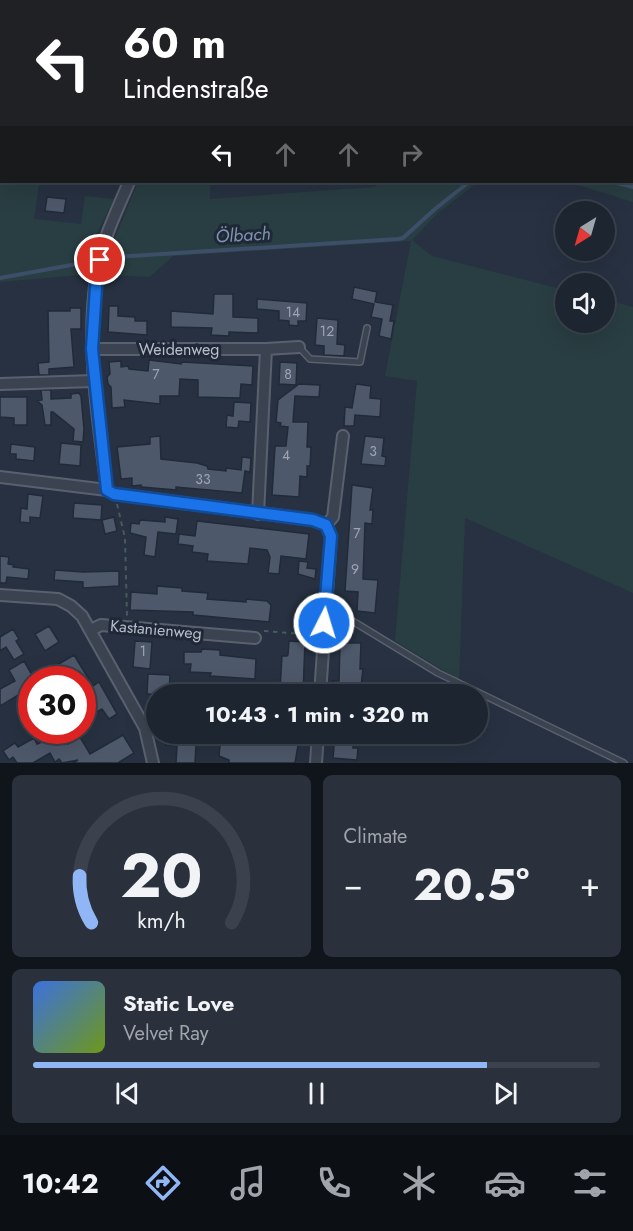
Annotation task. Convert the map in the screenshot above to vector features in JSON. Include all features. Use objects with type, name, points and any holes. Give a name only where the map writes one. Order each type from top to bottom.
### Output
[{"type":"street","points":[[111,492],[94,381],[92,349],[97,272],[102,248],[129,183]]},
{"type":"street","name":"Weidenweg","points":[[92,349],[299,347]]},
{"type":"street","points":[[258,514],[266,349]]},
{"type":"street","points":[[0,384],[94,381]]},
{"type":"street","points":[[326,525],[333,517],[343,436]]},
{"type":"street","points":[[0,477],[313,520],[326,525],[331,536],[320,684]]},
{"type":"street","name":"Kastanienweg","points":[[0,595],[58,599],[76,611],[91,630],[101,625],[127,626],[255,639]]},
{"type":"street","points":[[91,630],[145,729],[153,763]]},
{"type":"street","points":[[316,763],[317,744]]},
{"type":"lane","points":[[299,347],[310,359],[360,362],[367,328]]},
{"type":"lane","points":[[325,609],[336,611],[438,673],[624,763]]},
{"type":"path","points":[[111,492],[125,538],[127,626]]},
{"type":"path","points":[[255,639],[265,631],[322,636]]},
{"type":"green space","points":[[0,183],[39,184],[34,219],[81,224],[85,196],[114,199],[85,257],[80,275],[0,282]]},
{"type":"green space","points":[[138,183],[210,183],[210,199],[374,187],[380,183],[477,183],[438,213],[412,240],[432,256],[555,287],[555,333],[615,333],[615,302],[633,307],[633,593],[465,518],[459,680],[395,641],[417,381],[385,376],[411,241],[173,256],[150,277],[105,275],[108,255]]},
{"type":"green space","points":[[571,183],[633,183],[633,202]]},
{"type":"building","points":[[47,197],[66,199],[64,213],[45,211]]},
{"type":"building","points":[[354,287],[377,292],[375,302],[393,305],[390,321],[394,321],[391,339],[379,336],[382,319],[371,317],[374,304],[352,299]]},
{"type":"building","points":[[214,294],[233,294],[233,317],[258,318],[258,333],[229,332],[229,336],[211,335],[212,328],[171,327],[171,311],[213,314]]},
{"type":"building","points":[[257,299],[307,303],[306,321],[298,321],[298,326],[289,325],[289,321],[279,320],[279,311],[257,309]]},
{"type":"building","points":[[109,306],[118,306],[118,316],[135,317],[135,321],[147,321],[147,335],[108,332]]},
{"type":"building","points":[[70,308],[81,308],[81,329],[71,329],[74,367],[49,369],[49,375],[39,375],[38,363],[49,362],[48,311],[70,311]]},
{"type":"building","points":[[317,318],[338,320],[337,344],[345,345],[344,356],[324,355],[324,346],[315,345]]},
{"type":"building","points":[[149,360],[181,364],[182,362],[253,366],[252,385],[241,384],[240,398],[198,397],[198,380],[180,379],[179,396],[160,396],[160,404],[124,400],[125,407],[112,408],[111,387],[107,377],[110,374],[109,362],[121,361],[121,367],[128,366],[129,369],[148,371]]},
{"type":"building","points":[[280,362],[297,363],[296,385],[279,384]]},
{"type":"building","points":[[299,384],[320,385],[319,397],[295,396],[293,422],[308,422],[307,447],[311,447],[310,466],[307,466],[307,477],[300,476],[299,497],[272,495],[275,446],[286,446],[288,427],[280,426],[281,423],[276,422],[278,400]]},
{"type":"building","points":[[356,384],[371,386],[370,398],[381,399],[380,417],[355,415],[354,426],[344,426],[345,407],[352,408]]},
{"type":"building","points":[[41,390],[51,390],[51,399],[71,398],[71,394],[79,393],[84,429],[83,442],[73,441],[74,429],[53,412],[51,412],[51,425],[45,425],[42,405],[37,401],[42,400]]},
{"type":"building","points":[[0,397],[27,397],[27,425],[14,425],[14,418],[0,417]]},
{"type":"building","points":[[234,402],[251,403],[250,422],[239,421],[238,428],[226,427],[227,415],[233,416]]},
{"type":"building","points":[[160,436],[161,459],[197,463],[207,466],[208,469],[226,471],[226,468],[241,470],[242,457],[251,458],[250,472],[245,471],[242,493],[132,486],[132,478],[121,479],[117,447],[150,444],[150,437]]},
{"type":"building","points":[[365,436],[384,438],[382,456],[386,457],[385,466],[361,464]]},
{"type":"building","points":[[61,443],[81,445],[80,466],[59,464]]},
{"type":"building","points":[[11,444],[35,447],[34,461],[16,459],[16,454],[10,454]]},
{"type":"building","points":[[352,485],[373,488],[370,510],[373,510],[372,524],[365,523],[363,579],[378,580],[375,613],[357,611],[358,592],[345,591]]},
{"type":"building","points":[[28,494],[43,496],[40,518],[30,517],[30,523],[20,522],[21,508],[27,509]]},
{"type":"building","points":[[74,503],[102,505],[101,520],[73,518]]},
{"type":"building","points":[[114,517],[117,531],[105,534],[102,520]]},
{"type":"building","points":[[165,517],[178,519],[176,534],[158,532],[155,557],[144,555],[146,537],[130,533],[131,523],[139,524],[140,520],[165,522]]},
{"type":"building","points":[[197,521],[309,534],[306,559],[281,556],[279,574],[268,573],[270,557],[267,550],[250,548],[248,564],[207,561],[208,554],[192,552],[193,546],[178,544],[179,534],[195,536]]},
{"type":"building","points":[[0,556],[9,557],[8,564],[14,565],[13,567],[29,569],[28,579],[7,577],[6,583],[0,583]]},
{"type":"building","points":[[299,561],[308,562],[307,568],[316,569],[315,579],[298,574]]},
{"type":"building","points":[[55,570],[119,571],[119,586],[83,588],[83,582],[54,580]]},
{"type":"building","points":[[157,586],[208,593],[207,599],[267,601],[271,605],[269,622],[193,615],[193,612],[130,610],[131,592],[157,594]]},
{"type":"building","points":[[49,626],[59,642],[45,651],[35,634]]},
{"type":"building","points":[[13,629],[19,639],[16,641],[24,654],[14,660],[6,647],[0,651],[0,637]]},
{"type":"building","points":[[135,641],[152,642],[150,669],[133,667]]},
{"type":"building","points":[[289,641],[305,642],[303,684],[280,684],[282,656],[288,655]]},
{"type":"building","points":[[340,643],[361,643],[360,669],[363,669],[361,684],[333,684],[333,681],[339,681]]},
{"type":"building","points":[[202,649],[220,650],[220,655],[256,659],[255,679],[210,676],[211,673],[190,672],[191,664],[184,664],[184,652],[201,652]]},
{"type":"building","points":[[74,655],[81,666],[58,666]]},
{"type":"building","points":[[24,661],[27,666],[18,666],[18,695],[0,706],[0,689],[15,681],[9,670]]},
{"type":"building","points":[[148,674],[170,675],[170,684],[148,684]]},
{"type":"building","points":[[99,682],[117,714],[109,719],[102,709],[96,712],[96,684]]},
{"type":"building","points":[[123,735],[134,753],[118,763],[73,763],[78,760],[62,763],[59,759],[55,762],[50,753],[33,763],[17,763],[13,757],[9,760],[3,751],[15,743],[18,747],[23,744],[84,744],[90,754]]},
{"type":"building","points":[[220,744],[298,744],[295,763],[229,763],[229,760],[219,756]]},
{"type":"building","points":[[334,744],[353,744],[353,748],[358,748],[357,760],[333,758]]},
{"type":"building","points":[[166,745],[196,745],[195,763],[176,763],[177,746]]},
{"type":"waterway","name":"Ölbach","points":[[0,278],[115,257],[403,238],[468,183]]},
{"type":"waterway","name":"Ölbach","points":[[617,183],[633,187]]},
{"type":"route","points":[[100,260],[97,272],[92,349],[107,490],[114,494],[313,520],[326,525],[331,536],[324,623]]}]
